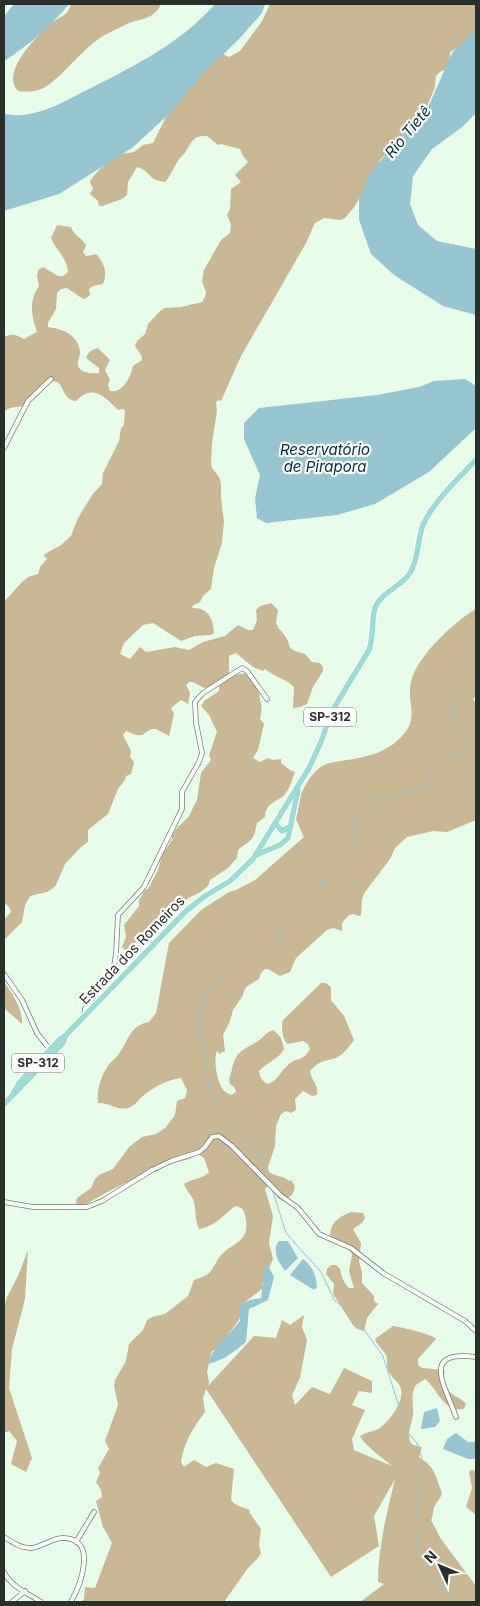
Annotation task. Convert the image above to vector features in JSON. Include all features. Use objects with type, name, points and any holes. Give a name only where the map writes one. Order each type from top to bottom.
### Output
[{"type":"main road","name":"Estrada dos Romeiros","points":[[4,1104],[20,1083],[52,1051],[59,1040],[66,1036],[84,1018],[186,911],[205,896],[230,881],[255,856],[298,785],[321,742],[332,711],[369,650],[373,618],[377,605],[384,596],[410,574],[419,537],[428,515],[476,460]]},
{"type":"main road","points":[[255,856],[288,838],[298,785]]},
{"type":"main road","points":[[275,823],[282,831],[291,826]]},
{"type":"street","points":[[4,448],[28,401],[51,378]]},
{"type":"street","points":[[84,1018],[85,1010],[114,967],[118,915],[144,887],[182,809],[182,792],[199,762],[202,753],[194,709],[198,697],[242,668],[247,671],[266,698]]},
{"type":"street","points":[[4,974],[22,1000],[34,1027],[52,1051]]},
{"type":"street","points":[[4,1202],[32,1207],[87,1207],[102,1201],[125,1185],[164,1164],[199,1152],[206,1147],[212,1137],[219,1136],[232,1146],[280,1195],[298,1208],[318,1234],[351,1248],[382,1272],[465,1321],[476,1331]]},
{"type":"street","points":[[456,1417],[441,1380],[442,1366],[452,1356],[476,1357]]},
{"type":"street","points":[[76,1542],[94,1512]]},
{"type":"street","points":[[4,1537],[27,1548],[37,1547],[59,1538],[76,1542],[83,1551],[84,1564],[82,1577],[71,1602]]},
{"type":"street","points":[[4,1572],[9,1580],[41,1602]]},
{"type":"street","points":[[4,1585],[9,1580]]},
{"type":"street","points":[[12,1602],[25,1591]]},
{"type":"shaded area","points":[[71,4],[161,4],[151,16],[127,24],[100,38],[48,85],[36,91],[18,91],[13,75],[22,56],[53,21],[67,12]]},
{"type":"shaded area","points":[[270,4],[476,4],[476,32],[458,48],[450,52],[449,68],[436,76],[435,87],[416,134],[390,155],[384,156],[380,160],[355,206],[345,218],[340,220],[324,218],[315,223],[306,243],[241,356],[221,401],[216,402],[217,411],[211,465],[221,484],[224,522],[222,543],[214,568],[211,589],[203,596],[200,602],[192,606],[193,608],[203,610],[209,615],[213,623],[214,633],[211,635],[195,636],[181,641],[153,623],[143,625],[124,643],[120,654],[130,659],[140,647],[146,652],[175,647],[189,650],[203,642],[225,636],[238,625],[248,630],[253,630],[257,620],[256,610],[260,606],[271,603],[278,610],[277,625],[287,639],[290,648],[305,654],[312,662],[320,663],[323,667],[323,671],[313,687],[307,704],[293,708],[294,687],[265,669],[263,671],[253,667],[236,653],[229,656],[229,676],[232,677],[245,673],[253,676],[258,683],[261,707],[260,719],[264,724],[258,750],[253,758],[260,762],[268,758],[273,760],[281,759],[281,763],[295,772],[287,792],[267,808],[265,817],[257,823],[253,837],[238,850],[237,858],[228,868],[210,880],[208,886],[199,893],[188,898],[180,908],[149,936],[138,940],[126,951],[122,947],[126,937],[124,925],[139,906],[139,900],[145,890],[148,889],[158,870],[162,855],[172,840],[172,835],[189,816],[197,800],[201,773],[211,760],[209,755],[217,732],[209,715],[201,706],[204,701],[219,691],[219,684],[204,688],[189,682],[186,685],[190,693],[188,704],[181,700],[171,708],[174,714],[169,736],[156,729],[151,729],[142,735],[126,731],[123,735],[131,751],[130,757],[134,762],[131,774],[126,776],[118,789],[108,814],[88,830],[88,842],[65,864],[56,885],[47,892],[30,896],[25,905],[22,922],[4,940],[4,920],[11,912],[4,902],[4,602],[28,577],[38,574],[40,567],[47,559],[44,556],[45,554],[61,545],[71,536],[78,518],[92,495],[102,484],[103,473],[119,441],[121,428],[124,425],[125,410],[118,410],[103,397],[93,393],[88,393],[76,401],[69,399],[59,383],[54,381],[49,382],[23,406],[4,411],[4,337],[15,335],[24,339],[37,332],[33,320],[32,302],[39,286],[38,270],[43,267],[58,276],[63,276],[68,272],[64,258],[51,238],[57,225],[71,227],[74,233],[85,243],[86,246],[83,252],[86,256],[96,254],[99,257],[103,264],[105,276],[103,284],[89,289],[90,295],[85,299],[67,288],[61,289],[57,293],[56,309],[48,323],[48,327],[64,331],[77,342],[80,353],[78,365],[81,370],[99,373],[99,368],[86,358],[89,353],[98,348],[110,360],[105,370],[110,380],[108,385],[110,391],[118,390],[122,387],[128,380],[133,366],[142,360],[135,346],[137,341],[145,334],[148,324],[160,311],[165,308],[181,307],[202,302],[206,292],[202,281],[204,270],[221,240],[230,233],[231,225],[227,215],[230,209],[231,189],[241,182],[235,175],[248,162],[240,149],[221,144],[218,145],[207,136],[196,138],[165,182],[155,179],[137,167],[128,182],[127,195],[122,199],[102,206],[99,206],[98,201],[90,194],[93,189],[90,182],[100,169],[113,159],[122,154],[134,152],[143,145],[153,143],[166,117],[181,94],[223,54],[229,57],[240,51],[262,21]]},
{"type":"shaded area","points":[[476,609],[476,695],[473,699],[476,704],[476,820],[447,832],[433,831],[407,837],[395,848],[390,859],[365,892],[362,899],[361,915],[349,915],[342,923],[342,931],[333,928],[327,930],[296,958],[290,972],[280,976],[265,969],[259,979],[246,987],[233,1010],[223,1035],[225,1051],[219,1054],[217,1051],[216,1070],[220,1084],[231,1095],[236,1092],[229,1080],[238,1054],[274,1030],[281,1038],[284,1049],[259,1071],[262,1079],[267,1084],[271,1083],[285,1067],[302,1058],[310,1049],[308,1044],[303,1041],[287,1044],[283,1036],[282,1023],[321,983],[326,983],[331,987],[331,1000],[344,1016],[354,1040],[339,1057],[319,1063],[310,1071],[317,1088],[317,1095],[312,1096],[303,1091],[295,1099],[296,1110],[291,1113],[286,1111],[281,1114],[276,1126],[275,1146],[268,1167],[269,1172],[272,1174],[289,1181],[291,1180],[295,1186],[294,1191],[287,1199],[282,1201],[268,1185],[265,1189],[273,1216],[269,1243],[273,1259],[262,1284],[263,1288],[243,1304],[240,1309],[239,1320],[217,1349],[212,1351],[207,1372],[208,1386],[254,1336],[276,1338],[282,1320],[290,1325],[304,1315],[302,1327],[307,1340],[300,1378],[292,1395],[295,1405],[312,1387],[330,1394],[344,1368],[372,1381],[372,1393],[359,1391],[352,1405],[365,1410],[352,1439],[354,1450],[392,1466],[370,1448],[360,1436],[379,1429],[393,1414],[401,1397],[400,1386],[389,1372],[386,1355],[375,1339],[393,1326],[423,1333],[436,1339],[418,1359],[418,1365],[422,1368],[444,1370],[445,1386],[451,1394],[466,1404],[464,1409],[457,1409],[446,1404],[425,1379],[414,1388],[413,1415],[409,1436],[412,1444],[422,1447],[419,1457],[427,1462],[431,1468],[442,1493],[434,1507],[431,1520],[441,1539],[476,1586],[476,1602],[360,1602],[384,1584],[378,1582],[380,1556],[395,1479],[374,1516],[379,1546],[331,1577],[206,1389],[203,1398],[205,1412],[190,1436],[181,1462],[184,1467],[194,1460],[206,1467],[216,1463],[234,1469],[231,1500],[237,1505],[250,1510],[249,1512],[261,1529],[259,1545],[261,1553],[258,1558],[248,1568],[224,1602],[77,1602],[84,1600],[85,1587],[95,1588],[112,1543],[103,1527],[96,1501],[102,1497],[101,1490],[96,1482],[100,1473],[98,1468],[109,1449],[105,1441],[118,1405],[114,1386],[115,1380],[126,1361],[129,1344],[143,1330],[147,1320],[165,1314],[188,1296],[194,1280],[208,1274],[221,1255],[241,1240],[246,1231],[245,1213],[241,1208],[235,1206],[214,1223],[199,1229],[194,1202],[184,1184],[209,1172],[204,1158],[198,1154],[186,1160],[166,1165],[85,1205],[80,1207],[76,1203],[77,1198],[91,1188],[99,1175],[113,1169],[129,1147],[142,1137],[156,1134],[165,1128],[175,1115],[177,1101],[185,1098],[187,1090],[181,1078],[171,1080],[152,1089],[135,1104],[124,1109],[98,1103],[98,1093],[102,1077],[110,1063],[120,1053],[134,1029],[149,1022],[156,1013],[169,943],[201,910],[229,892],[255,880],[304,837],[295,817],[294,804],[318,769],[328,764],[377,753],[396,742],[402,736],[410,723],[410,690],[414,672],[428,651],[458,622]]},
{"type":"shaded area","points":[[4,982],[19,1007],[22,1024],[4,1008]]},
{"type":"shaded area","points":[[351,1212],[363,1213],[365,1218],[362,1223],[353,1229],[361,1243],[359,1262],[362,1272],[362,1283],[374,1296],[374,1301],[378,1304],[367,1318],[364,1331],[357,1329],[353,1325],[333,1294],[334,1284],[326,1274],[327,1269],[331,1265],[336,1265],[340,1269],[347,1286],[354,1288],[349,1271],[352,1255],[350,1249],[332,1239],[330,1234],[334,1222]]},
{"type":"shaded area","points":[[28,1250],[25,1299],[12,1349],[9,1388],[32,1458],[26,1472],[11,1464],[17,1441],[9,1431],[4,1433],[4,1310],[7,1297]]},
{"type":"shaded area","points":[[471,1470],[476,1471],[476,1515],[466,1507],[472,1488],[469,1472]]},
{"type":"water","points":[[14,4],[69,4],[39,35],[4,61],[4,16]]},
{"type":"water","points":[[215,4],[265,4],[262,13],[240,38],[201,76],[169,114],[132,148],[59,194],[4,211],[4,114],[16,115],[39,112],[109,79],[173,41],[202,18]]},
{"type":"water","name":"Rio Tietê","points":[[476,26],[476,113],[461,128],[432,149],[413,176],[410,204],[418,225],[437,241],[476,249],[476,315],[443,306],[394,275],[371,254],[359,220],[359,199],[371,171],[426,112],[452,53],[472,33]]},
{"type":"water","name":"Reservatório de Pirapora","points":[[465,379],[476,386],[476,428],[429,472],[375,504],[337,515],[266,523],[257,518],[255,498],[260,475],[244,439],[244,423],[259,408],[377,395],[419,387],[434,381]]},
{"type":"water","points":[[279,1241],[288,1241],[298,1258],[285,1271],[276,1253]]},
{"type":"water","points":[[303,1259],[312,1268],[315,1275],[317,1287],[314,1290],[290,1275]]},
{"type":"water","points":[[265,1265],[268,1265],[274,1277],[268,1300],[249,1309],[246,1342],[228,1355],[208,1364],[213,1352],[240,1321],[240,1305],[250,1300],[261,1298]]},
{"type":"water","points":[[437,1408],[440,1421],[435,1427],[421,1429],[424,1412]]},
{"type":"water","points":[[456,1433],[468,1442],[476,1442],[476,1456],[474,1459],[468,1459],[443,1449],[447,1439]]},
{"type":"waterway","points":[[268,1180],[254,1141],[241,1133],[209,1089],[200,1021],[208,989],[237,964],[274,948],[280,932],[302,904],[343,861],[354,838],[355,820],[360,812],[376,799],[430,784],[429,774],[431,765],[453,756],[465,748],[467,740],[454,723],[453,712],[456,702],[476,680]]},
{"type":"waterway","points":[[272,1189],[286,1233],[321,1272],[335,1301],[352,1313],[383,1356],[407,1432],[417,1443],[422,1458],[415,1525],[419,1549],[433,1581],[447,1589],[459,1602]]}]
